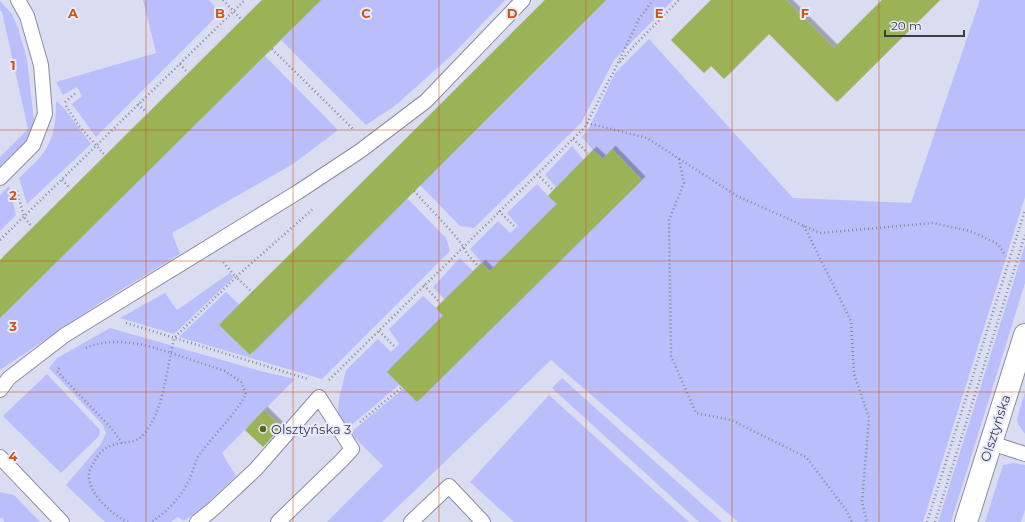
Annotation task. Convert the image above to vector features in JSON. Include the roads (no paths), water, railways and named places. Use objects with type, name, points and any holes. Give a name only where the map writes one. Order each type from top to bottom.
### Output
[{"type":"street","name":"Olsztyńska","points":[[966,522],[1025,335]]},
{"type":"lane","points":[[0,178],[33,145],[45,114],[41,65],[27,16],[18,0]]},
{"type":"lane","points":[[0,390],[9,378],[65,334],[298,192],[368,144],[426,101],[524,0]]},
{"type":"lane","points":[[197,522],[256,469],[319,397],[352,449],[278,522]]},
{"type":"lane","points":[[991,443],[1025,454]]},
{"type":"lane","points":[[0,457],[62,522]]},
{"type":"lane","points":[[411,522],[449,486],[482,522]]},
{"type":"place","name":"Olsztyńska 3","points":[[263,429]]}]
